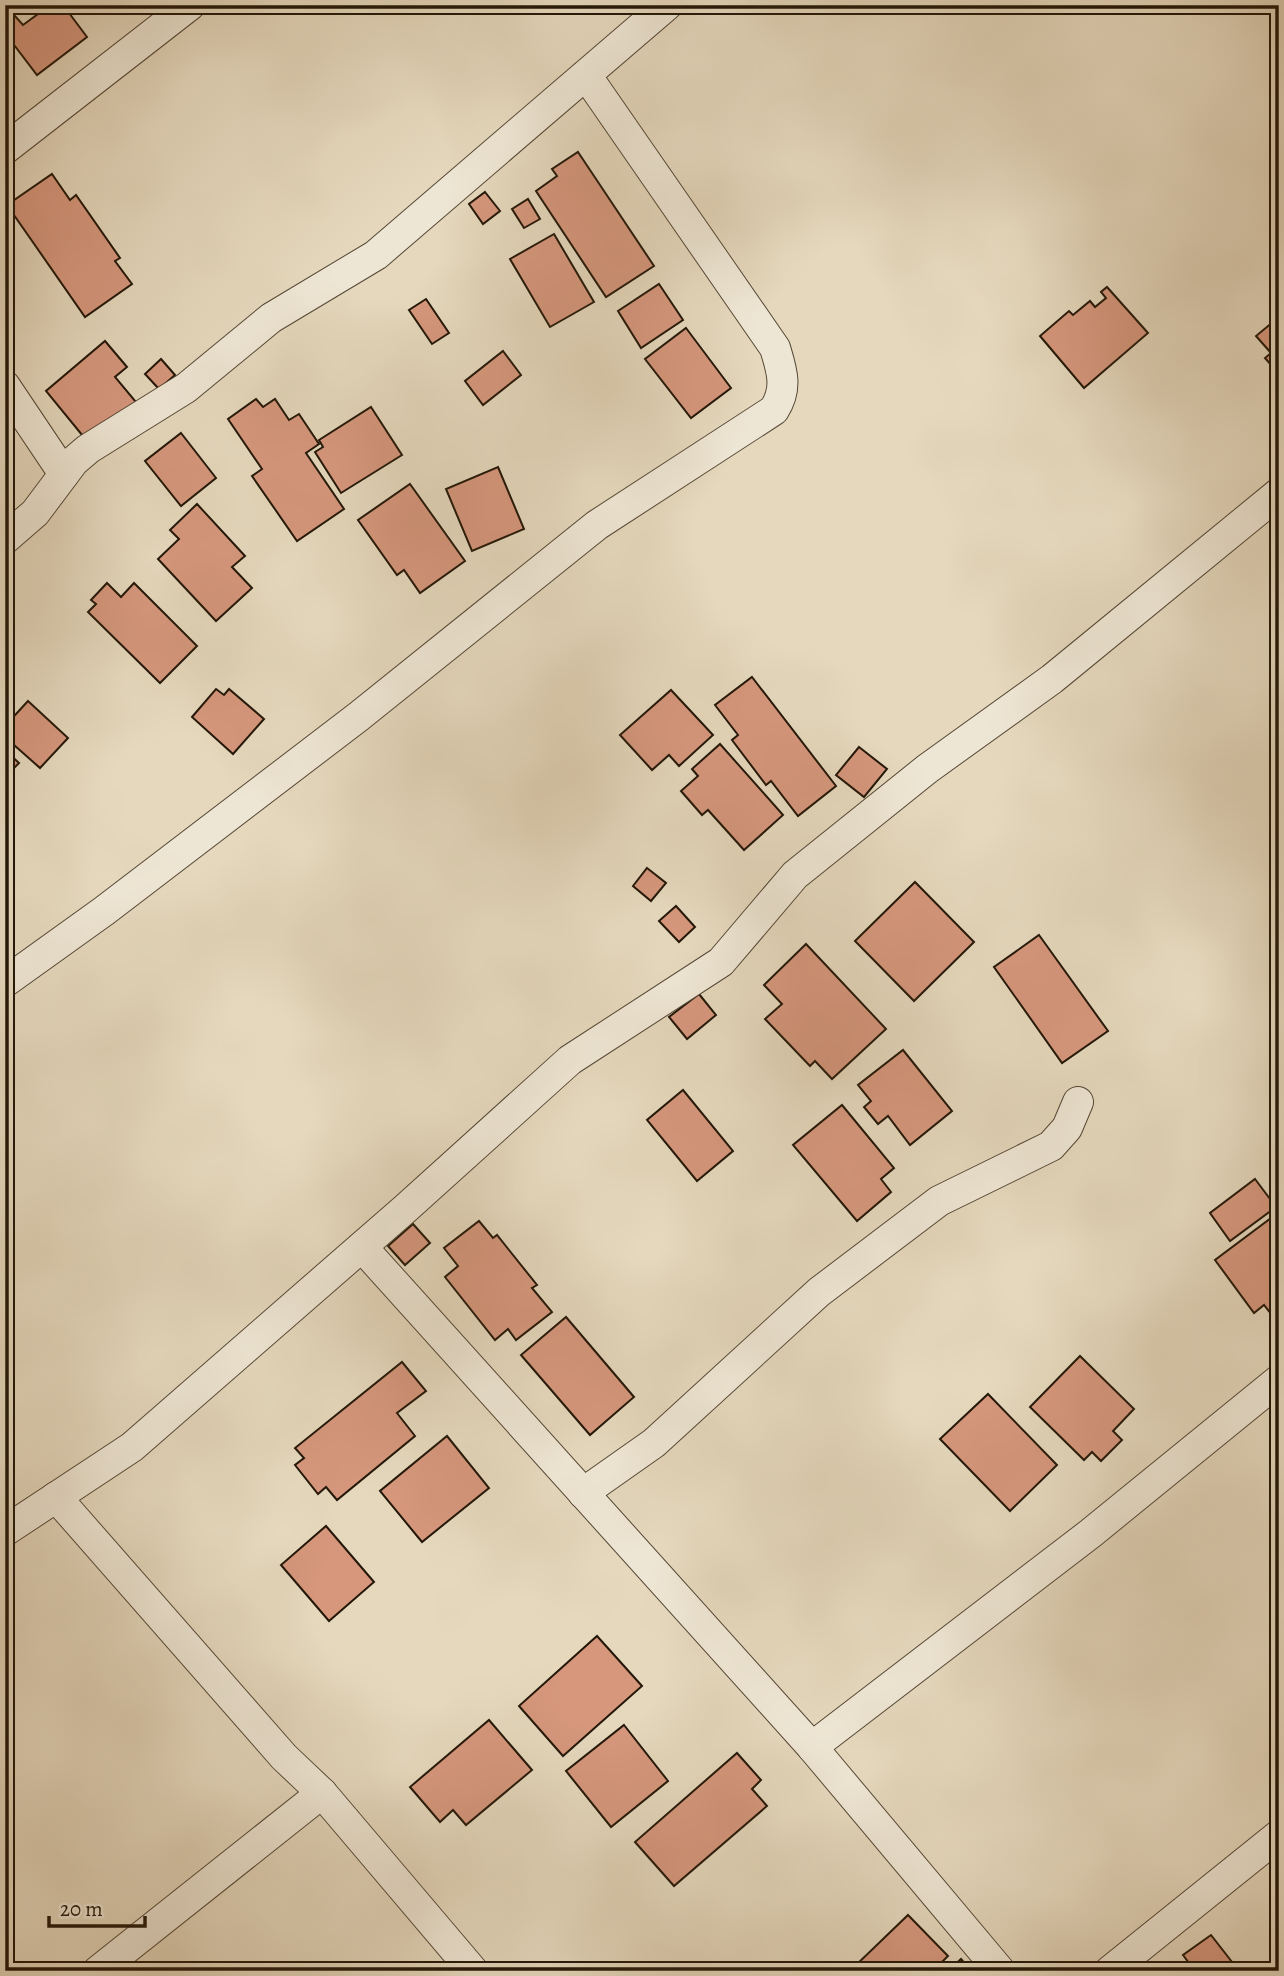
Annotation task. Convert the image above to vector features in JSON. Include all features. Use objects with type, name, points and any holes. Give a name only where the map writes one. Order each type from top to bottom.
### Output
[{"type":"street","points":[[5,149],[190,5]]},
{"type":"street","points":[[5,539],[35,513],[64,474],[88,449],[186,388],[271,318],[376,255],[667,5]]},
{"type":"street","points":[[5,982],[104,911],[347,726],[597,525],[774,410],[781,398],[784,378],[775,348],[586,75]]},
{"type":"street","points":[[5,386],[64,474]]},
{"type":"street","points":[[5,1531],[132,1447],[362,1247],[570,1060],[721,962],[794,875],[927,769],[1052,679],[1279,493]]},
{"type":"street","points":[[583,1493],[654,1443],[818,1292],[939,1201],[1051,1146],[1067,1128],[1078,1102]]},
{"type":"street","points":[[362,1247],[812,1747],[1000,1971]]},
{"type":"street","points":[[812,1747],[1091,1533],[1279,1380]]},
{"type":"street","points":[[56,1497],[284,1757],[322,1793],[473,1971]]},
{"type":"street","points":[[98,1971],[322,1793]]},
{"type":"street","points":[[1110,1971],[1279,1835]]},
{"type":"building","points":[[5,5],[23,25],[42,11],[37,5],[63,5],[87,37],[37,75],[5,33]]},
{"type":"building","points":[[578,152],[654,266],[606,297],[536,191],[557,176],[552,169]]},
{"type":"building","points":[[52,174],[70,200],[76,195],[120,258],[115,261],[132,284],[85,317],[7,205]]},
{"type":"building","points":[[485,192],[500,211],[483,224],[469,204]]},
{"type":"building","points":[[528,199],[540,219],[524,228],[512,209]]},
{"type":"building","points":[[554,234],[594,302],[550,327],[510,259]]},
{"type":"building","points":[[659,284],[683,320],[641,348],[618,311]]},
{"type":"building","points":[[1107,287],[1148,333],[1084,388],[1040,336],[1069,311],[1073,315],[1090,301],[1095,307],[1106,298],[1101,292]]},
{"type":"building","points":[[426,299],[449,333],[432,344],[409,310]]},
{"type":"building","points":[[1279,317],[1279,374],[1265,358],[1271,353],[1256,336]]},
{"type":"building","points":[[686,328],[731,388],[691,418],[645,359]]},
{"type":"building","points":[[105,341],[127,367],[115,377],[136,402],[87,441],[46,391]]},
{"type":"building","points":[[503,351],[521,375],[483,405],[465,381]]},
{"type":"building","points":[[161,359],[175,375],[159,389],[145,374]]},
{"type":"building","points":[[256,399],[263,407],[275,399],[289,420],[299,414],[319,444],[306,453],[344,509],[297,541],[252,476],[262,469],[228,419]]},
{"type":"building","points":[[371,407],[402,455],[341,493],[315,452],[323,447],[319,440]]},
{"type":"building","points":[[181,433],[216,478],[181,506],[145,461]]},
{"type":"building","points":[[498,467],[524,529],[472,551],[446,489]]},
{"type":"building","points":[[410,484],[465,561],[420,593],[404,570],[397,575],[358,520]]},
{"type":"building","points":[[197,504],[245,556],[232,567],[252,588],[216,621],[158,559],[179,539],[170,530]]},
{"type":"building","points":[[107,583],[121,597],[134,583],[197,646],[160,683],[88,612],[96,604],[91,600]]},
{"type":"building","points":[[752,677],[836,786],[798,816],[771,781],[766,785],[732,740],[738,735],[715,705]]},
{"type":"building","points":[[216,689],[224,695],[229,689],[264,719],[233,754],[192,717]]},
{"type":"building","points":[[671,690],[713,735],[679,766],[669,755],[652,770],[620,735]]},
{"type":"building","points":[[28,701],[68,738],[40,768],[5,737],[5,726]]},
{"type":"building","points":[[720,744],[783,815],[744,850],[708,810],[702,815],[681,791],[698,776],[692,769]]},
{"type":"building","points":[[859,747],[887,769],[864,797],[836,775]]},
{"type":"building","points":[[5,750],[19,763],[5,777]]},
{"type":"building","points":[[647,868],[666,883],[651,901],[633,886]]},
{"type":"building","points":[[915,882],[974,942],[914,1001],[855,941]]},
{"type":"building","points":[[676,906],[695,927],[679,942],[659,921]]},
{"type":"building","points":[[1039,935],[1108,1031],[1062,1063],[994,967]]},
{"type":"building","points":[[806,944],[886,1029],[832,1079],[815,1061],[810,1066],[765,1019],[782,1004],[764,985]]},
{"type":"building","points":[[699,994],[716,1015],[687,1039],[669,1017]]},
{"type":"building","points":[[903,1050],[952,1111],[910,1145],[888,1116],[878,1124],[864,1107],[871,1101],[858,1085]]},
{"type":"building","points":[[683,1090],[733,1151],[697,1181],[647,1120]]},
{"type":"building","points":[[842,1105],[894,1168],[881,1179],[891,1192],[857,1221],[793,1145]]},
{"type":"building","points":[[1255,1179],[1276,1207],[1230,1241],[1210,1213]]},
{"type":"building","points":[[1275,1215],[1279,1219],[1279,1324],[1264,1305],[1254,1313],[1215,1260]]},
{"type":"building","points":[[479,1221],[493,1238],[497,1235],[537,1285],[532,1288],[552,1312],[516,1340],[508,1329],[495,1340],[445,1277],[458,1266],[444,1248]]},
{"type":"building","points":[[413,1224],[430,1243],[405,1265],[388,1246]]},
{"type":"building","points":[[566,1317],[634,1397],[590,1435],[521,1355]]},
{"type":"building","points":[[1080,1356],[1134,1409],[1113,1431],[1122,1440],[1101,1461],[1092,1452],[1084,1460],[1030,1407]]},
{"type":"building","points":[[402,1362],[426,1391],[397,1413],[415,1436],[337,1500],[326,1487],[318,1494],[295,1465],[304,1458],[295,1448]]},
{"type":"building","points":[[988,1394],[1057,1465],[1010,1511],[940,1439]]},
{"type":"building","points":[[447,1436],[489,1488],[422,1542],[380,1491]]},
{"type":"building","points":[[326,1526],[374,1582],[329,1621],[281,1565]]},
{"type":"building","points":[[597,1636],[642,1686],[563,1756],[519,1706]]},
{"type":"building","points":[[489,1720],[532,1770],[466,1825],[453,1810],[440,1822],[410,1787]]},
{"type":"building","points":[[624,1725],[668,1781],[611,1827],[566,1771]]},
{"type":"building","points":[[737,1753],[761,1780],[752,1789],[767,1806],[674,1886],[635,1842]]},
{"type":"building","points":[[908,1915],[948,1956],[933,1971],[858,1971],[854,1967]]},
{"type":"building","points":[[1211,1935],[1239,1971],[1195,1971],[1183,1955]]},
{"type":"building","points":[[961,1959],[971,1971],[948,1971]]}]
